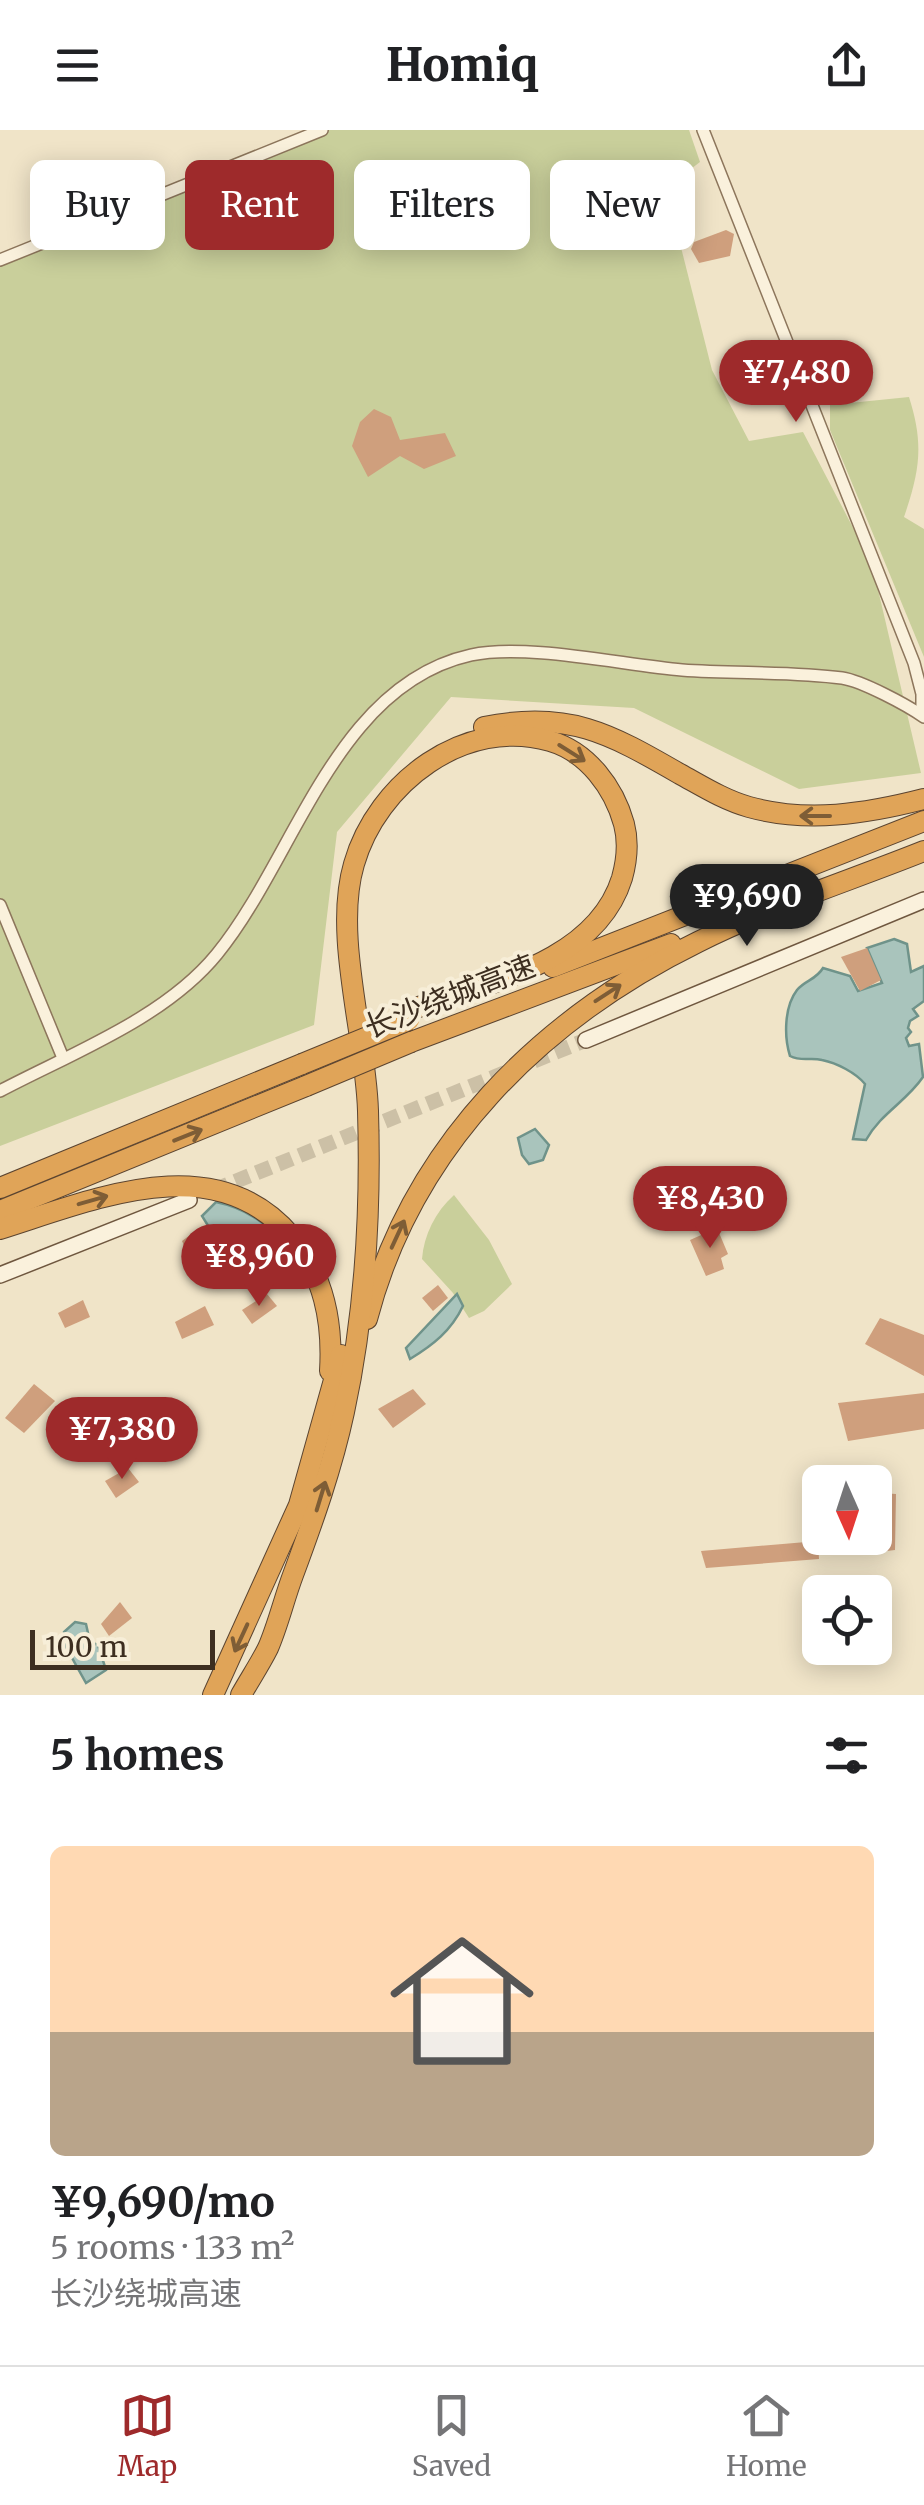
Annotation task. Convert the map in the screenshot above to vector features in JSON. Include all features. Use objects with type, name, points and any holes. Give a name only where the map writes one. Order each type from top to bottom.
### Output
[{"type":"highway","points":[[214,1695],[300,1505],[342,1351],[350,1294],[358,1158],[356,1090],[338,935],[339,896],[344,862],[354,834],[374,798],[406,766],[438,744],[473,729],[514,721],[547,721],[582,726],[620,739],[712,792],[746,806],[791,816],[832,816],[918,801]]},
{"type":"highway","points":[[0,1188],[301,1059],[408,1016],[536,965],[578,940],[604,916],[618,891],[628,858],[626,829],[617,802],[602,776],[581,757],[553,742],[521,736],[489,737],[457,746],[416,772],[380,810],[353,865],[348,932],[368,1107],[368,1182],[364,1260],[347,1394]]},
{"type":"highway","name":"长沙绕城高速","points":[[408,1016],[922,829]]},
{"type":"highway","name":"长沙绕城高速","points":[[0,1211],[411,1042],[627,962],[922,829]]},
{"type":"highway","points":[[240,1695],[268,1647],[322,1499],[370,1308],[392,1246],[417,1194],[464,1124],[534,1049],[576,1014],[631,978],[700,941],[924,850]]},
{"type":"highway","points":[[0,1229],[130,1190],[177,1186],[221,1189],[251,1201],[279,1222],[318,1276],[332,1342],[327,1412]]},
{"type":"street","points":[[0,260],[322,130]]},
{"type":"street","points":[[0,1091],[168,1002],[216,955],[355,734],[400,687],[419,674],[470,656],[512,652],[682,670],[846,678],[923,715],[914,663],[702,130]]},
{"type":"street","points":[[586,1040],[924,900]]},
{"type":"street","points":[[0,905],[63,1058]]},
{"type":"street","points":[[0,1275],[189,1200]]},
{"type":"green space","points":[[328,130],[689,130],[700,162],[695,166],[695,160],[550,160],[550,250],[682,250],[712,370],[749,441],[803,432],[872,564],[921,773],[799,789],[634,708],[451,697],[337,832],[314,1025],[0,1146],[0,259],[30,247],[165,250],[165,194],[185,186],[185,250],[334,250],[334,160],[252,160]]},
{"type":"green space","points":[[909,397],[917,429],[918,457],[904,517],[924,529],[924,657],[830,430],[830,405]]},
{"type":"green space","points":[[454,1195],[489,1240],[512,1284],[484,1311],[469,1318],[453,1293],[422,1259],[432,1224]]},
{"type":"water","points":[[894,939],[907,944],[911,972],[924,966],[924,1001],[913,1009],[918,1016],[910,1021],[911,1032],[906,1038],[909,1046],[919,1044],[923,1077],[866,1140],[853,1139],[865,1084],[834,1063],[790,1056],[787,1013],[797,990],[823,968],[850,976],[858,991],[882,983],[867,948]]},
{"type":"water","points":[[535,1129],[549,1145],[543,1160],[529,1164],[518,1138]]},
{"type":"water","points":[[216,1202],[246,1212],[263,1223],[286,1244],[287,1255],[251,1278],[228,1287],[193,1259],[217,1240],[202,1216]]},
{"type":"water","points":[[457,1294],[463,1306],[453,1323],[434,1343],[410,1359],[406,1348]]},
{"type":"water","points":[[75,1622],[86,1624],[90,1642],[98,1645],[106,1670],[86,1683],[66,1647],[64,1632]]},
{"type":"building","points":[[726,230],[734,234],[730,256],[699,263],[692,250],[695,250],[695,242]]},
{"type":"building","points":[[374,409],[391,417],[400,440],[445,433],[456,456],[424,469],[400,456],[368,477],[352,446],[360,422]]},
{"type":"building","points":[[867,948],[881,980],[860,991],[841,957]]},
{"type":"building","points":[[201,1227],[208,1239],[187,1252],[182,1241]]},
{"type":"building","points":[[717,1228],[728,1254],[721,1258],[724,1269],[706,1276],[690,1240]]},
{"type":"building","points":[[438,1285],[448,1298],[433,1311],[422,1298]]},
{"type":"building","points":[[267,1294],[277,1306],[252,1324],[242,1310]]},
{"type":"building","points":[[83,1300],[90,1317],[65,1328],[58,1313]]},
{"type":"building","points":[[205,1306],[214,1325],[182,1339],[175,1322]]},
{"type":"building","points":[[880,1318],[924,1335],[924,1376],[865,1344]]},
{"type":"building","points":[[34,1384],[55,1401],[24,1433],[5,1418]]},
{"type":"building","points":[[413,1389],[426,1404],[393,1428],[378,1409]]},
{"type":"building","points":[[924,1393],[924,1429],[848,1441],[838,1403]]},
{"type":"building","points":[[128,1468],[139,1482],[116,1498],[105,1481]]},
{"type":"building","points":[[892,1494],[896,1494],[892,1550]]},
{"type":"building","points":[[802,1542],[802,1555],[819,1555],[819,1559],[706,1568],[701,1551]]},
{"type":"building","points":[[120,1602],[132,1618],[109,1636],[101,1624]]},
{"type":"tunnel","points":[[214,1190],[586,1040]]}]
